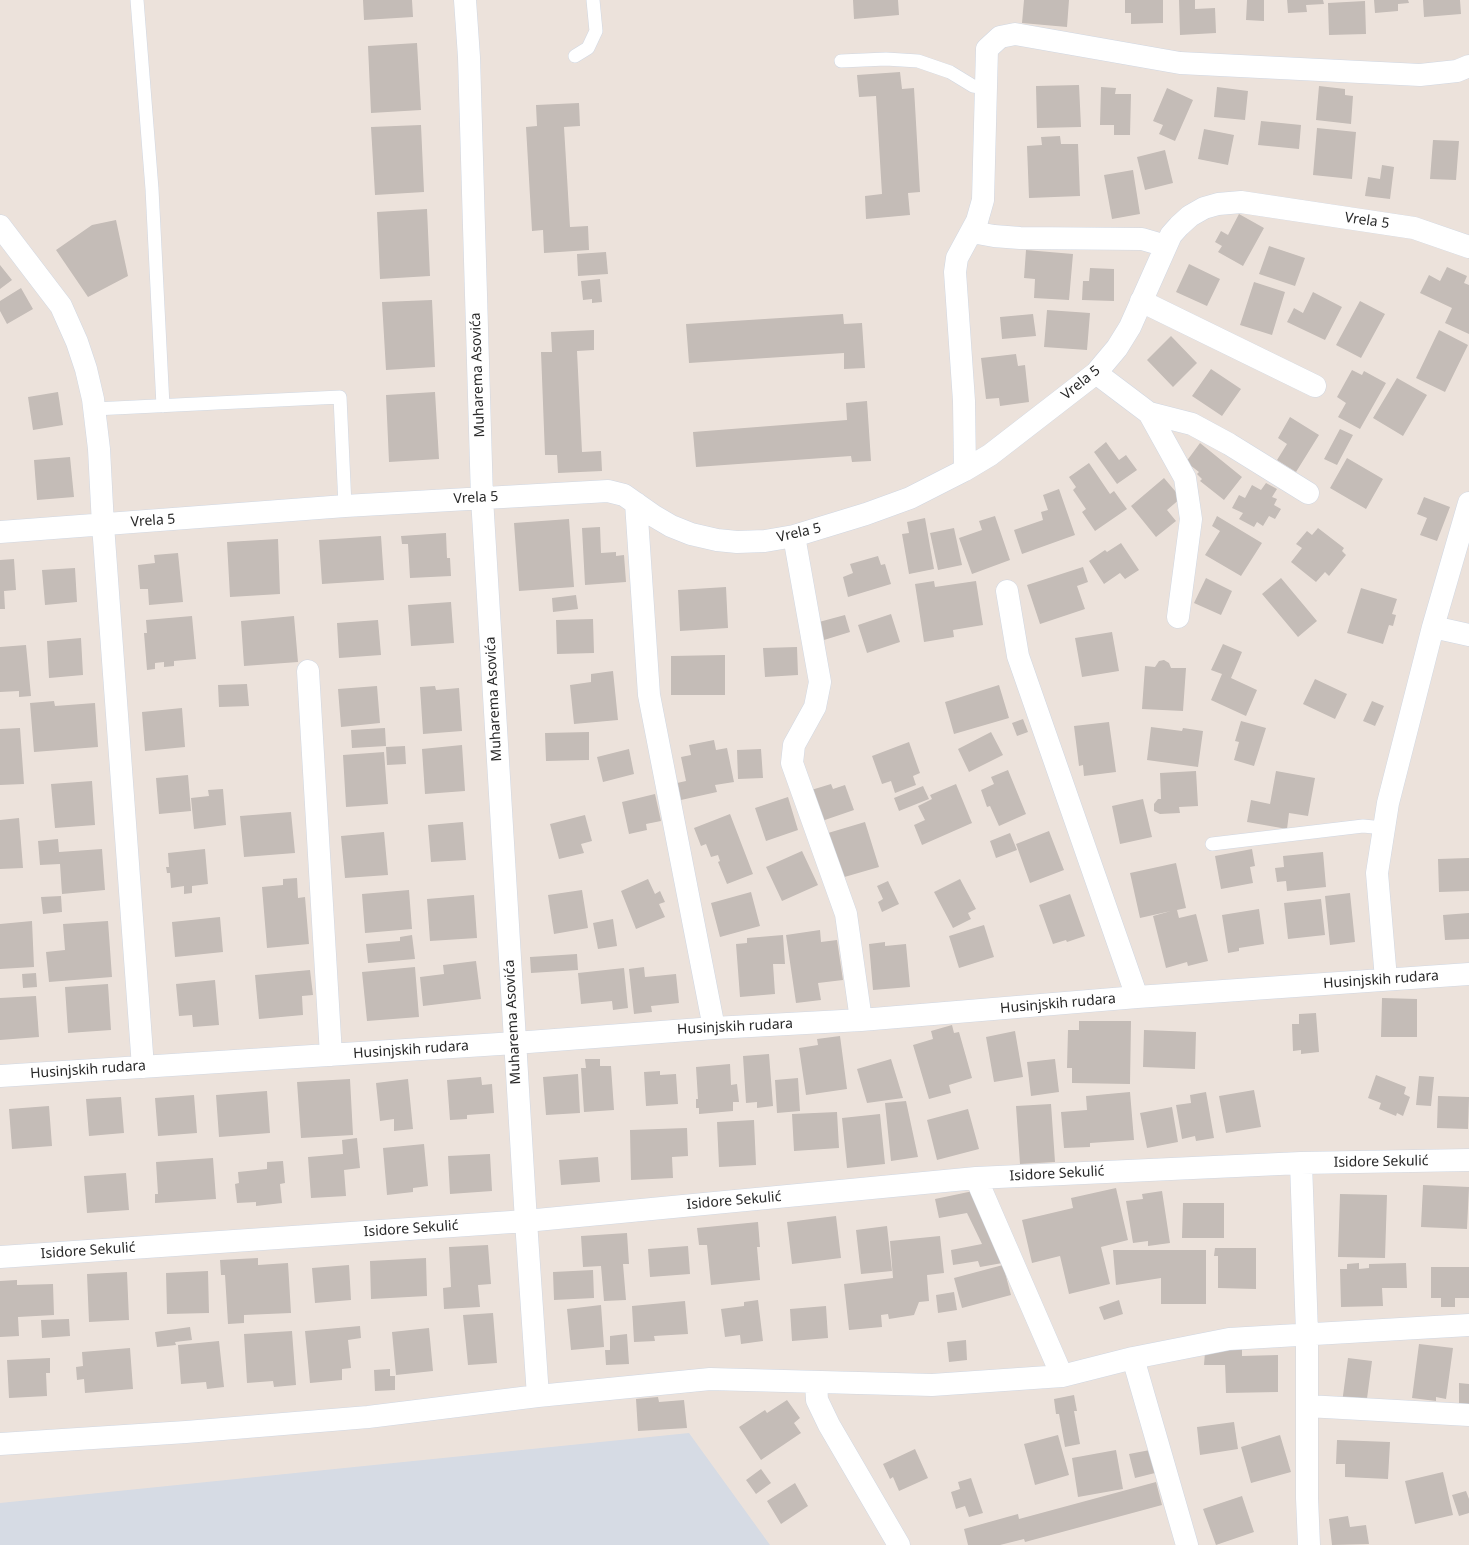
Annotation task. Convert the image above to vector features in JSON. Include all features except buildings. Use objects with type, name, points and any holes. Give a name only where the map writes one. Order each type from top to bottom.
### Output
[{"type":"street","name":"Muharema Asovića","points":[[465,0],[469,65],[482,498],[538,1396]]},
{"type":"street","points":[[965,470],[964,401],[955,272],[957,258],[972,232],[981,210],[983,200],[987,49],[1000,37],[1015,34],[1180,63],[1420,75],[1457,71],[1469,66]]},
{"type":"street","name":"Vrela 5","points":[[0,532],[345,506],[608,491],[624,494],[654,516],[671,526],[691,534],[717,540],[744,542],[765,541],[794,536],[866,514],[910,498],[965,470],[990,455],[1096,372],[1117,348],[1130,327],[1171,235],[1178,226],[1190,216],[1204,208],[1218,204],[1242,202],[1414,228],[1469,247]]},
{"type":"street","points":[[0,226],[62,306],[78,342],[86,369],[94,409],[99,449],[103,525],[143,1067]]},
{"type":"street","points":[[972,232],[994,236],[1020,238],[1142,239],[1166,246]]},
{"type":"street","points":[[1141,301],[1315,386]]},
{"type":"street","points":[[1096,372],[1149,413],[1185,478],[1191,518],[1178,617]]},
{"type":"street","points":[[1149,413],[1192,424],[1229,444],[1308,493]]},
{"type":"street","points":[[636,503],[649,695],[714,1028]]},
{"type":"street","points":[[1386,979],[1377,873],[1388,804],[1433,627],[1469,503]]},
{"type":"street","points":[[794,536],[820,682],[815,707],[794,745],[792,763],[846,914],[861,1020]]},
{"type":"street","points":[[1007,591],[1018,656],[1137,998]]},
{"type":"street","points":[[1433,627],[1469,635]]},
{"type":"street","points":[[308,671],[330,1055]]},
{"type":"street","name":"Husinjskih rudara","points":[[0,1076],[515,1043],[714,1028],[861,1020],[1386,979],[1469,974]]},
{"type":"street","name":"Isidore Sekulić","points":[[0,1257],[526,1221],[976,1178],[1300,1163],[1469,1160]]},
{"type":"street","points":[[1300,1163],[1307,1333],[1307,1498],[1309,1545]]},
{"type":"street","points":[[976,1178],[1062,1376]]},
{"type":"street","points":[[0,1444],[186,1432],[368,1417],[538,1396],[710,1379],[932,1385],[1062,1376],[1133,1358],[1229,1339],[1307,1333],[1469,1325]]},
{"type":"street","points":[[1133,1358],[1187,1545]]},
{"type":"street","points":[[816,1383],[817,1400],[824,1416],[900,1545]]},
{"type":"street","points":[[1307,1406],[1469,1415]]},
{"type":"lane","points":[[137,0],[152,189],[163,406]]},
{"type":"lane","points":[[575,56],[588,48],[596,31],[594,0]]},
{"type":"lane","points":[[841,61],[886,59],[918,61],[950,72],[973,86],[986,88]]},
{"type":"lane","points":[[94,409],[340,396],[345,506]]},
{"type":"lane","points":[[1212,844],[1364,826],[1384,828]]},
{"type":"shaded area","points":[[689,1433],[770,1545],[0,1545],[0,1503]]}]
